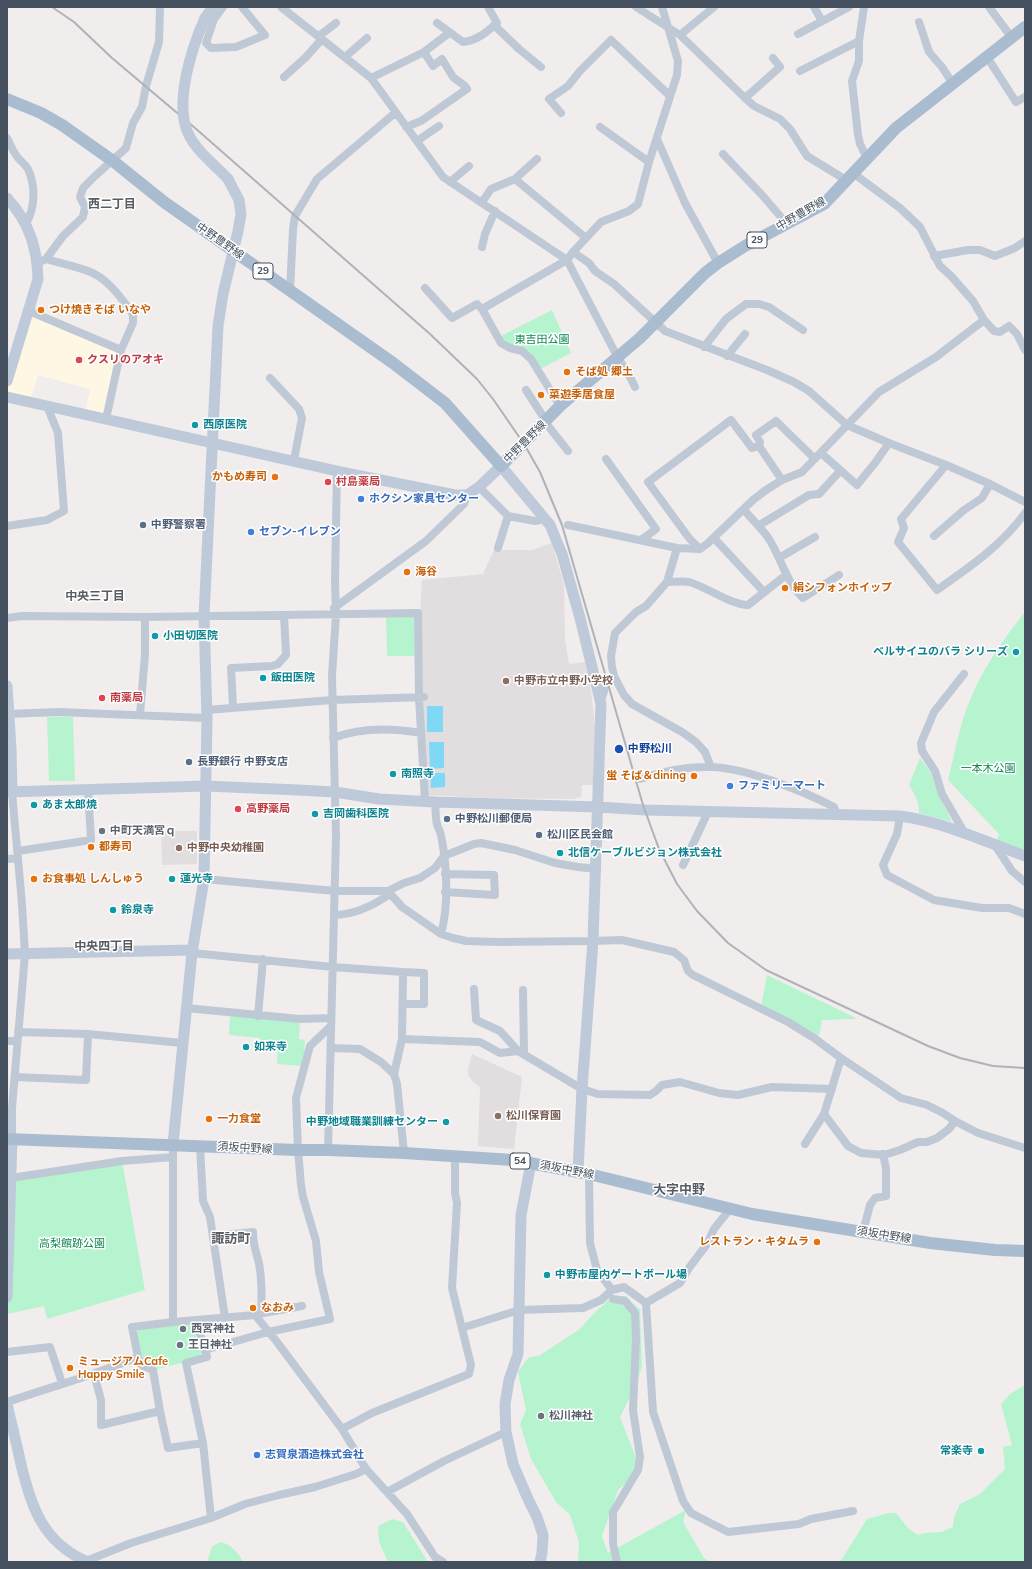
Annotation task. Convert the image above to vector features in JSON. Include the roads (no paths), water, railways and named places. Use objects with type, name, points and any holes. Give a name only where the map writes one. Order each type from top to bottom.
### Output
[{"type":"main road","name":"中野豊野線","points":[[7,99],[41,112],[62,124],[113,161],[164,202],[393,363],[445,403],[501,466],[560,406],[618,358],[706,273],[718,263],[824,204],[896,128],[1025,27]]},
{"type":"main road","name":"須坂中野線","points":[[10,1139],[404,1153],[513,1160],[584,1173],[752,1214],[930,1242],[995,1250],[1025,1251]]},
{"type":"street","points":[[7,381],[29,311],[42,261],[63,236],[83,217],[85,207],[80,197],[83,188],[94,176],[113,161],[126,148],[133,123],[142,107],[146,86],[159,42],[160,7]]},
{"type":"street","points":[[173,1322],[173,1144],[192,951],[204,879],[207,714],[204,616],[218,326],[223,294],[241,214],[239,200],[228,179],[195,145],[188,133],[184,120],[183,101],[186,74],[195,40],[205,18],[213,7]]},
{"type":"street","points":[[223,7],[214,19],[206,43],[211,48],[236,47],[265,35],[242,7]]},
{"type":"street","points":[[281,7],[371,78],[438,172],[450,182],[567,260],[618,358],[635,387]]},
{"type":"street","points":[[437,24],[463,42],[470,42],[487,32],[497,23],[488,7]]},
{"type":"street","points":[[636,7],[680,34],[754,106],[780,119],[790,129],[807,156],[850,176],[905,212],[920,227],[940,266],[973,301],[984,320],[994,331],[1000,332],[1009,326],[1013,329],[1025,350]]},
{"type":"street","points":[[482,309],[567,260],[601,222],[629,211],[638,204],[649,162],[677,74],[678,61],[662,7]]},
{"type":"street","points":[[680,34],[714,7]]},
{"type":"street","points":[[814,7],[822,21]]},
{"type":"street","points":[[798,34],[849,7]]},
{"type":"street","points":[[864,7],[859,42],[859,60],[852,81],[858,135],[860,144],[867,158]]},
{"type":"street","points":[[989,7],[1012,38]]},
{"type":"street","points":[[919,22],[929,52],[942,67],[952,84]]},
{"type":"street","points":[[284,77],[306,57],[321,38],[336,23]]},
{"type":"street","points":[[494,25],[519,49],[541,67]]},
{"type":"street","points":[[371,78],[424,52],[449,33]]},
{"type":"street","points":[[345,57],[367,38]]},
{"type":"street","points":[[561,113],[549,98],[568,86],[580,71],[611,40],[670,96]]},
{"type":"street","points":[[800,71],[859,42]]},
{"type":"street","points":[[406,127],[421,121],[468,89],[453,77],[442,59],[433,66],[424,52]]},
{"type":"street","points":[[745,98],[780,67],[773,58]]},
{"type":"street","points":[[987,58],[1016,102],[1025,97]]},
{"type":"street","points":[[290,292],[295,216],[317,179],[396,113]]},
{"type":"street","points":[[416,141],[439,126]]},
{"type":"street","points":[[600,127],[649,162]]},
{"type":"street","points":[[7,138],[14,153],[28,169],[33,186],[34,199],[31,215],[26,224]]},
{"type":"street","points":[[657,140],[684,202],[718,263]]},
{"type":"street","points":[[723,154],[787,224]]},
{"type":"street","points":[[482,202],[492,189],[515,179],[537,159]]},
{"type":"street","points":[[450,182],[469,166]]},
{"type":"street","points":[[515,179],[586,238]]},
{"type":"street","points":[[7,198],[26,224],[42,261]]},
{"type":"street","points":[[482,247],[485,234],[495,211]]},
{"type":"street","points":[[934,256],[968,250],[980,250],[995,256],[1015,248],[1025,241]]},
{"type":"street","points":[[574,252],[589,263],[595,271],[614,284],[665,331],[794,382],[809,392],[847,425],[990,484],[1025,502]]},
{"type":"street","points":[[42,261],[90,271],[104,280],[115,291],[133,314],[132,323],[121,350],[106,419]]},
{"type":"street","points":[[425,288],[452,318],[477,304],[482,309],[501,343],[510,348],[522,351],[530,359],[560,406]]},
{"type":"street","points":[[704,347],[726,319],[746,304],[759,304],[769,307],[803,330]]},
{"type":"street","points":[[29,311],[121,350]]},
{"type":"street","points":[[568,526],[677,548],[700,549],[766,490],[782,480],[802,472],[879,392],[936,357],[984,320]]},
{"type":"street","points":[[727,356],[745,334]]},
{"type":"street","points":[[270,378],[299,409],[302,418],[294,460]]},
{"type":"street","points":[[526,390],[568,451]]},
{"type":"street","points":[[7,397],[213,444],[455,495],[467,495],[479,487],[501,466],[550,525],[562,554],[601,699],[597,869],[582,1089],[584,1173],[590,1243],[597,1270],[612,1290]]},
{"type":"street","points":[[7,526],[47,520],[64,511],[58,433],[47,406]]},
{"type":"street","points":[[700,549],[689,538],[648,482],[731,420],[752,448],[759,446]]},
{"type":"street","points":[[782,480],[759,446],[760,442],[756,435],[776,421],[818,456],[857,485],[889,443]]},
{"type":"street","points":[[606,459],[656,529],[641,540]]},
{"type":"street","points":[[946,465],[901,519],[904,528],[898,542],[937,590],[977,563],[1013,529],[1025,513]]},
{"type":"street","points":[[328,1150],[335,891],[335,792],[332,676],[335,611],[337,470]]},
{"type":"street","points":[[758,526],[809,495],[819,494],[840,471]]},
{"type":"street","points":[[934,536],[964,510],[982,498],[990,484]]},
{"type":"street","points":[[479,487],[508,516],[535,521],[544,519]]},
{"type":"street","points":[[335,611],[426,541],[464,504],[467,495]]},
{"type":"street","points":[[744,510],[767,536],[795,591],[803,598],[839,575]]},
{"type":"street","points":[[498,548],[508,516]]},
{"type":"street","points":[[779,558],[815,537]]},
{"type":"street","points":[[714,538],[764,592]]},
{"type":"street","points":[[677,548],[667,582],[646,606],[636,612],[614,633],[611,656],[614,676],[624,695],[632,704],[696,742],[705,752],[711,767]]},
{"type":"street","points":[[667,582],[689,582],[723,596],[740,605],[748,605],[786,575]]},
{"type":"street","points":[[7,618],[22,616],[145,617],[284,615],[335,611],[418,613],[422,697],[421,733],[430,802],[441,835],[444,856],[445,918],[440,934]]},
{"type":"street","points":[[233,707],[231,668],[272,666],[278,664],[286,655],[284,615]]},
{"type":"street","points":[[140,715],[145,654],[145,617]]},
{"type":"street","points":[[964,674],[934,712],[921,743],[922,751],[935,771],[942,794],[964,832]]},
{"type":"street","points":[[601,699],[606,682],[614,676]]},
{"type":"street","points":[[7,686],[11,748],[10,792],[18,854],[25,954],[10,1139],[7,1297]]},
{"type":"street","points":[[8,714],[58,712],[140,715],[207,714],[233,707],[278,706],[332,700],[422,697]]},
{"type":"street","points":[[333,738],[345,733],[362,730],[401,729],[421,733]]},
{"type":"street","points":[[640,779],[673,769],[711,767],[728,768],[791,788],[834,806],[837,815]]},
{"type":"street","points":[[10,792],[206,786],[335,792],[378,799],[430,802],[708,812],[900,816],[932,822],[964,832],[1025,856]]},
{"type":"street","points":[[7,859],[18,854],[90,840],[88,789]]},
{"type":"street","points":[[683,865],[708,812]]},
{"type":"street","points":[[900,816],[897,834],[883,866],[887,875],[934,900],[982,908],[1009,908],[1025,914]]},
{"type":"street","points":[[334,915],[345,915],[376,904],[389,892],[427,874],[441,862],[444,856],[474,844],[481,843],[515,850],[555,863],[597,869]]},
{"type":"street","points":[[995,845],[1012,871],[1025,882]]},
{"type":"street","points":[[445,874],[494,875],[495,895],[445,892]]},
{"type":"street","points":[[204,879],[335,891],[389,892],[402,907],[440,934],[466,941],[622,940],[674,952],[684,960],[688,971],[693,975],[788,1022],[814,1038],[901,1098],[927,1105],[943,1112],[978,1133],[1025,1148]]},
{"type":"street","points":[[7,954],[192,951],[333,967],[424,973],[424,1004],[403,1004]]},
{"type":"street","points":[[258,1016],[263,959]]},
{"type":"street","points":[[403,972],[402,1039],[394,1074],[397,1084],[404,1153]]},
{"type":"street","points":[[474,989],[476,1020],[500,1031],[521,1052],[582,1089],[598,1094],[650,1095],[662,1086],[680,1082],[719,1093],[738,1095],[772,1087],[832,1089]]},
{"type":"street","points":[[521,1052],[523,990]]},
{"type":"street","points":[[186,1008],[331,1022]]},
{"type":"street","points":[[205,1350],[268,1332],[330,1319],[319,1272],[316,1241],[303,1197],[298,1150],[296,1098],[310,1046],[331,1022]]},
{"type":"street","points":[[18,1032],[88,1034],[182,1043]]},
{"type":"street","points":[[14,1077],[86,1080],[88,1034]]},
{"type":"street","points":[[402,1039],[480,1042],[500,1053],[521,1052]]},
{"type":"street","points":[[7,1041],[17,1041]]},
{"type":"street","points":[[330,1048],[360,1050],[381,1062],[394,1074]]},
{"type":"street","points":[[805,1144],[824,1114],[841,1058]]},
{"type":"street","points":[[824,1114],[848,1146],[861,1153],[883,1154],[900,1150],[918,1142],[927,1142],[937,1138],[949,1129],[956,1121]]},
{"type":"street","points":[[200,1146],[203,1201],[210,1217],[225,1318]]},
{"type":"street","points":[[863,1232],[870,1205],[875,1198],[886,1196],[886,1168],[883,1154]]},
{"type":"street","points":[[342,1429],[372,1413],[469,1374],[471,1365],[452,1288],[457,1202],[455,1193],[455,1156]]},
{"type":"street","points":[[10,1184],[122,1161],[173,1158]]},
{"type":"street","points":[[531,1163],[522,1215],[518,1354],[509,1380],[505,1404],[506,1432],[513,1464],[537,1517],[543,1535],[540,1562]]},
{"type":"street","points":[[646,1303],[680,1283],[707,1244],[714,1229],[730,1209]]},
{"type":"street","points":[[213,1236],[253,1232],[253,1247],[259,1263],[262,1293],[258,1314],[268,1332],[342,1429],[366,1468],[407,1514],[435,1556],[443,1562]]},
{"type":"street","points":[[462,1328],[520,1310],[583,1308],[601,1300],[612,1290],[624,1287],[646,1303]]},
{"type":"street","points":[[614,1299],[625,1300],[635,1313],[636,1339],[633,1410],[640,1457],[638,1470],[613,1512],[613,1544],[617,1562]]},
{"type":"street","points":[[646,1303],[653,1412],[683,1501],[691,1513],[728,1532],[799,1524],[811,1519],[853,1511]]},
{"type":"street","points":[[203,1443],[168,1448],[152,1370],[142,1365],[138,1357],[132,1327],[258,1314],[302,1306]]},
{"type":"street","points":[[196,1320],[207,1357],[186,1363],[203,1443],[211,1518]]},
{"type":"street","points":[[7,1352],[50,1347],[62,1383]]},
{"type":"street","points":[[138,1357],[94,1374],[62,1383],[7,1403],[31,1502],[44,1526],[56,1542],[83,1561],[131,1543],[211,1518],[246,1504],[315,1487],[356,1474],[366,1468]]},
{"type":"street","points":[[94,1374],[100,1400],[101,1424],[160,1411]]},
{"type":"street","points":[[387,1492],[444,1461],[506,1432]]},
{"type":"water","points":[[427,706],[443,706],[443,732],[427,732]]},
{"type":"water","points":[[429,742],[444,742],[444,768],[430,769]]},
{"type":"water","points":[[430,773],[445,773],[445,787],[431,788]]},
{"type":"railway","points":[[52,7],[74,22],[112,58],[195,128],[430,334],[477,379],[493,399],[524,444],[540,472],[562,525],[643,805],[659,849],[677,884],[697,911],[728,943],[766,970],[928,1046],[960,1058],[993,1066],[1025,1068]]},
{"type":"place","name":"つけ焼きそば いなや","points":[[41,310]]},
{"type":"place","name":"クスリのアオキ","points":[[79,360]]},
{"type":"place","name":"そば処 郷土","points":[[567,372]]},
{"type":"place","name":"菜遊季居食屋","points":[[541,395]]},
{"type":"place","name":"西原医院","points":[[195,425]]},
{"type":"place","name":"かもめ寿司","points":[[275,477]]},
{"type":"place","name":"村島薬局","points":[[328,482]]},
{"type":"place","name":"ホクシン家具センター","points":[[361,499]]},
{"type":"place","name":"中野警察署","points":[[143,525]]},
{"type":"place","name":"セブン-イレブン","points":[[251,532]]},
{"type":"place","name":"海谷","points":[[407,572]]},
{"type":"place","name":"絹シフォンホイップ","points":[[785,588]]},
{"type":"place","name":"小田切医院","points":[[155,636]]},
{"type":"place","name":"ベルサイユのバラ シリーズ","points":[[1016,652]]},
{"type":"place","name":"飯田医院","points":[[263,678]]},
{"type":"place","name":"中野市立中野小学校","points":[[506,681]]},
{"type":"place","name":"南薬局","points":[[102,698]]},
{"type":"place","name":"中野松川","points":[[619,749]]},
{"type":"place","name":"長野銀行 中野支店","points":[[189,762]]},
{"type":"place","name":"南照寺","points":[[393,774]]},
{"type":"place","name":"蛍 そば＆dining","points":[[694,776]]},
{"type":"place","name":"ファミリーマート","points":[[730,786]]},
{"type":"place","name":"あま太郎焼","points":[[34,805]]},
{"type":"place","name":"高野薬局","points":[[238,809]]},
{"type":"place","name":"吉岡歯科医院","points":[[315,814]]},
{"type":"place","name":"中野松川郵便局","points":[[447,819]]},
{"type":"place","name":"中町天満宮ｑ","points":[[102,831]]},
{"type":"place","name":"松川区民会館","points":[[539,835]]},
{"type":"place","name":"都寿司","points":[[91,847]]},
{"type":"place","name":"中野中央幼稚園","points":[[179,848]]},
{"type":"place","name":"北信ケーブルビジョン株式会社","points":[[560,853]]},
{"type":"place","name":"お食事処 しんしゅう","points":[[34,879]]},
{"type":"place","name":"蓮光寺","points":[[172,879]]},
{"type":"place","name":"鈴泉寺","points":[[113,910]]},
{"type":"place","name":"如来寺","points":[[246,1047]]},
{"type":"place","name":"松川保育園","points":[[498,1116]]},
{"type":"place","name":"一力食堂","points":[[209,1119]]},
{"type":"place","name":"中野地域職業訓練センター","points":[[446,1122]]},
{"type":"place","name":"レストラン・キタムラ","points":[[817,1242]]},
{"type":"place","name":"中野市屋内ゲートボール場","points":[[547,1275]]},
{"type":"place","name":"なおみ","points":[[253,1308]]},
{"type":"place","name":"西宮神社","points":[[183,1329]]},
{"type":"place","name":"王日神社","points":[[180,1345]]},
{"type":"place","name":"ミュージアムCafe Happy Smile","points":[[70,1368]]},
{"type":"place","name":"松川神社","points":[[541,1416]]},
{"type":"place","name":"常楽寺","points":[[981,1451]]},
{"type":"place","name":"志賀泉酒造株式会社","points":[[257,1455]]},
{"type":"district","name":"西二丁目","points":[[112,204]]},
{"type":"district","name":"中央三丁目","points":[[95,596]]},
{"type":"district","name":"中央四丁目","points":[[104,946]]},
{"type":"district","name":"大字中野","points":[[679,1190]]},
{"type":"district","name":"諏訪町","points":[[231,1239]]},
{"type":"park label","name":"東吉田公園","points":[[542,340]]},
{"type":"park label","name":"一本木公園","points":[[988,769]]},
{"type":"park label","name":"高梨館跡公園","points":[[72,1244]]}]
